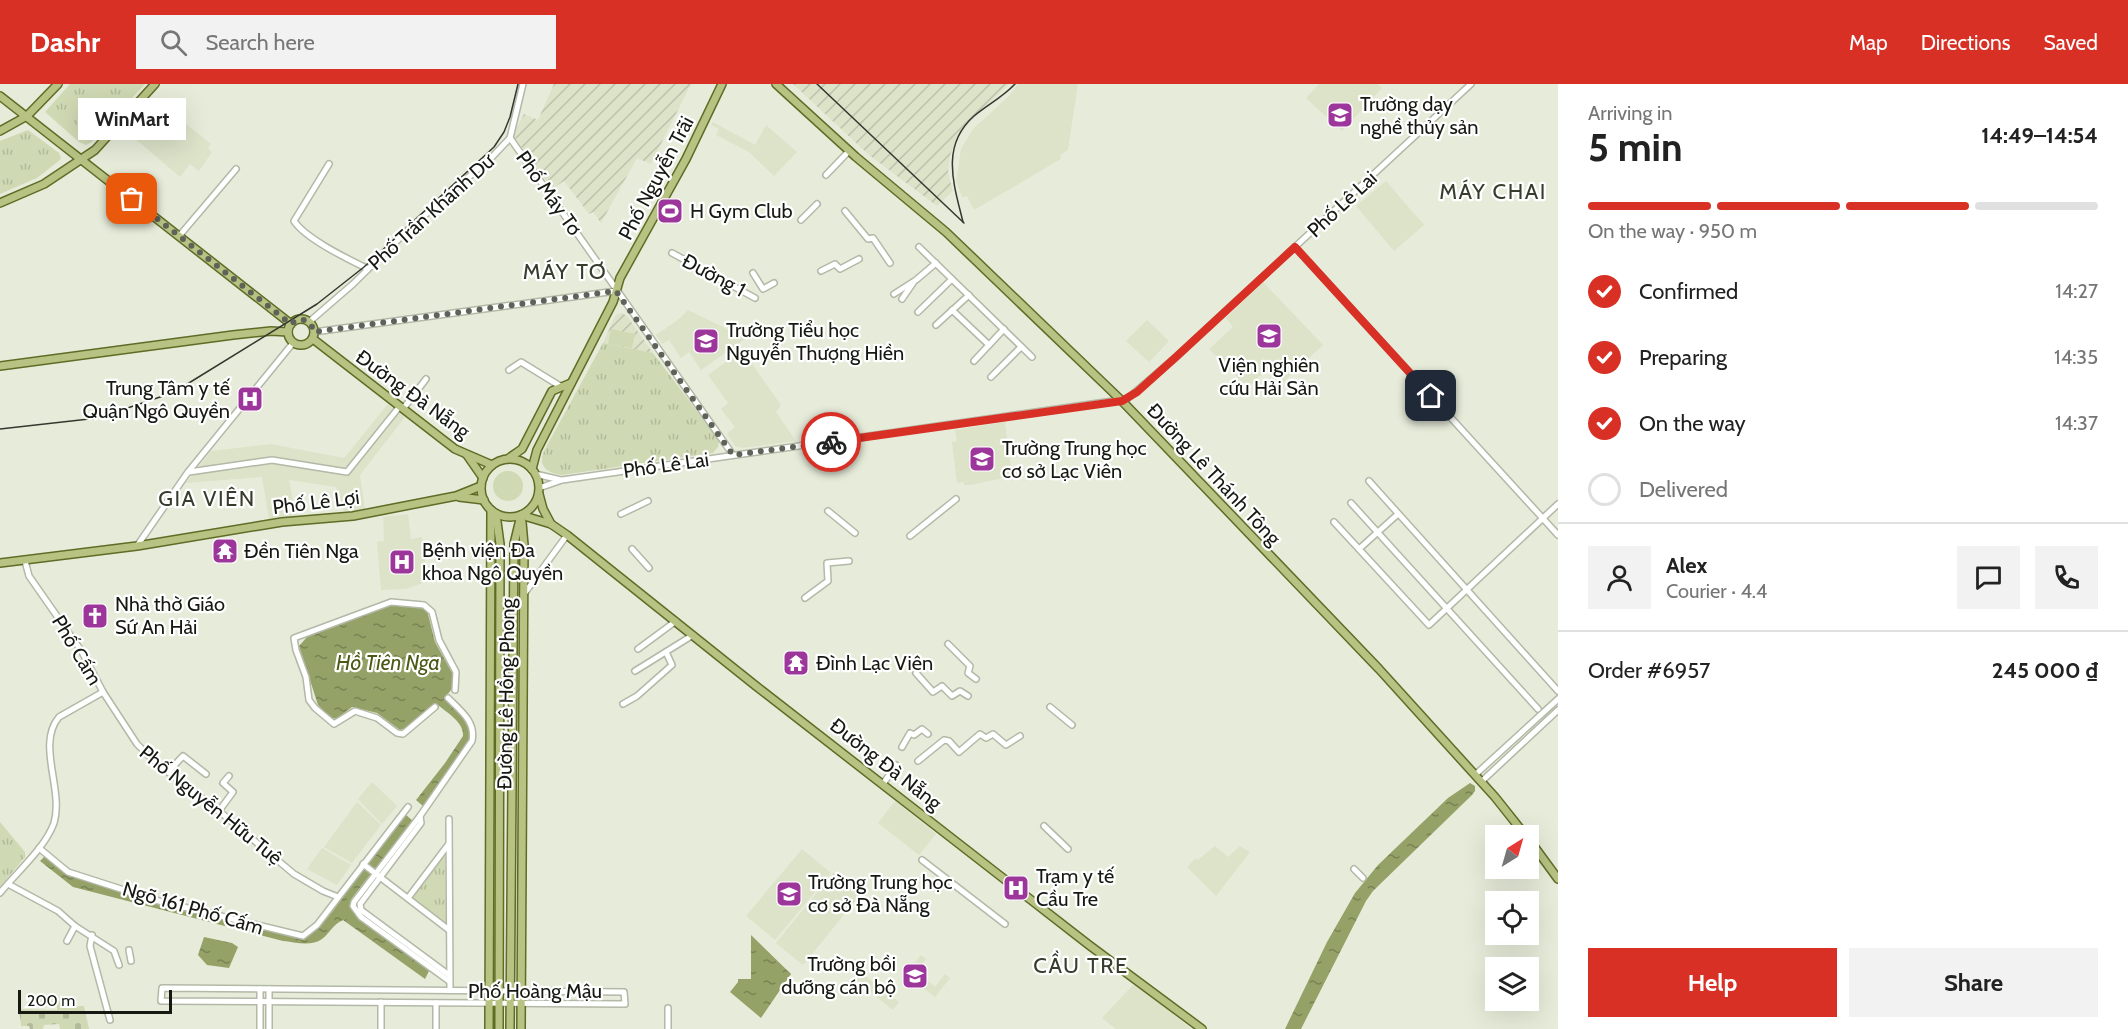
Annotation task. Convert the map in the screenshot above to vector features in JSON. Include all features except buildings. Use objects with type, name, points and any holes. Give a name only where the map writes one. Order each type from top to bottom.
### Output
[{"type":"main road","points":[[0,131],[27,116],[58,84]]},
{"type":"main road","points":[[0,203],[44,184],[82,159],[96,148],[155,84]]},
{"type":"main road","name":"Phố Nguyễn Trãi","points":[[534,472],[537,450],[613,302],[620,278],[686,159],[722,84]]},
{"type":"main road","name":"Đường Lê Thánh Tông","points":[[776,84],[849,151],[946,231],[1122,401],[1379,669],[1517,825]]},
{"type":"main road","points":[[0,96],[291,324]]},
{"type":"main road","points":[[300,319],[309,322],[313,335],[304,345],[293,343],[288,332],[291,324],[300,319]]},
{"type":"main road","points":[[0,366],[233,335],[271,331],[288,332]]},
{"type":"main road","name":"Đường Đà Nẵng","points":[[313,335],[455,449],[492,465]]},
{"type":"main road","points":[[539,491],[535,503],[529,510],[521,515],[508,517],[494,512],[484,500],[482,482],[492,465],[522,449],[552,391],[571,383]]},
{"type":"main road","name":"Đường Đà Nẵng","points":[[466,453],[482,482]]},
{"type":"main road","points":[[507,459],[521,461],[534,472],[543,509],[551,524]]},
{"type":"main road","name":"Phố Lê Lợi","points":[[0,563],[137,546],[282,522],[354,516],[456,496],[482,482]]},
{"type":"main road","name":"Phố Lê Lợi","points":[[456,496],[484,500]]},
{"type":"main road","name":"Đường Lê Hồng Phong","points":[[494,512],[500,544],[499,1029]]},
{"type":"main road","name":"Đường Lê Hồng Phong","points":[[489,1029],[494,512]]},
{"type":"main road","name":"Đường Đà Nẵng","points":[[521,515],[551,524],[567,535],[1089,945],[1202,1029]]},
{"type":"main road","name":"Đường Lê Hồng Phong","points":[[510,1029],[514,544],[521,515]]},
{"type":"main road","name":"Đường Lê Hồng Phong","points":[[520,1029],[524,594],[524,544],[521,515]]},
{"type":"main road","points":[[500,544],[507,537],[514,544]]},
{"type":"main road","points":[[513,667],[523,668]]},
{"type":"main road","points":[[491,668],[500,668]]},
{"type":"main road","points":[[512,819],[522,820]]},
{"type":"main road","name":"Đường Lê Thánh Tông","points":[[1539,853],[1558,879]]},
{"type":"street","name":"Phố Trần Khánh Dư","points":[[309,322],[510,138],[523,84]]},
{"type":"street","name":"Phố Lê Lai","points":[[539,491],[562,480],[1122,401],[1137,392],[1169,364],[1471,84]]},
{"type":"street","name":"Phố Máy Tơ","points":[[510,138],[733,455]]},
{"type":"street","points":[[826,175],[849,151]]},
{"type":"street","points":[[329,164],[294,221],[298,227],[331,249],[368,269]]},
{"type":"street","points":[[180,235],[236,169]]},
{"type":"street","points":[[801,220],[817,204]]},
{"type":"street","points":[[845,211],[868,238],[873,238],[890,263]]},
{"type":"street","points":[[919,247],[1032,357]]},
{"type":"street","points":[[1295,247],[1558,536]]},
{"type":"street","name":"Đường 1","points":[[672,253],[755,297]]},
{"type":"street","points":[[821,271],[835,264],[840,269],[859,259]]},
{"type":"street","points":[[894,294],[916,280],[936,263]]},
{"type":"street","points":[[753,273],[763,289],[774,283]]},
{"type":"street","points":[[918,312],[952,279]]},
{"type":"street","points":[[902,300],[916,280]]},
{"type":"street","points":[[313,335],[616,291]]},
{"type":"street","points":[[936,325],[969,295]]},
{"type":"street","points":[[952,310],[988,345]]},
{"type":"street","points":[[974,361],[1004,329]]},
{"type":"street","points":[[137,546],[188,472],[293,343]]},
{"type":"street","points":[[991,376],[1021,347]]},
{"type":"street","points":[[509,370],[521,362],[560,386]]},
{"type":"street","points":[[188,472],[272,460],[347,472],[426,379]]},
{"type":"street","name":"Phố Lê Lai","points":[[534,472],[562,480]]},
{"type":"street","points":[[1369,482],[1558,692]]},
{"type":"street","points":[[910,536],[956,499]]},
{"type":"street","points":[[621,514],[648,501]]},
{"type":"street","points":[[1351,502],[1538,710]]},
{"type":"street","points":[[1334,522],[1429,625],[1558,504]]},
{"type":"street","points":[[828,511],[855,532]]},
{"type":"street","points":[[1359,549],[1398,514]]},
{"type":"street","points":[[524,594],[567,535]]},
{"type":"street","points":[[632,549],[649,568]]},
{"type":"street","name":"Phố Cấm","points":[[0,894],[39,848],[54,822],[56,808],[50,750],[54,723],[59,717],[103,692],[82,652],[29,576],[25,561]]},
{"type":"street","points":[[805,598],[828,581],[827,563],[849,561]]},
{"type":"street","points":[[435,708],[403,734],[397,733],[378,718],[355,711],[336,724],[331,723],[310,703],[306,677],[294,638],[391,602],[424,605],[432,612],[439,640],[456,672],[455,690]]},
{"type":"street","points":[[638,650],[675,621]]},
{"type":"street","points":[[635,671],[693,635]]},
{"type":"street","points":[[948,644],[970,666],[968,673],[976,679]]},
{"type":"street","points":[[622,704],[637,696],[672,665],[666,652]]},
{"type":"street","points":[[916,673],[933,692],[942,686],[952,696],[960,691],[968,696]]},
{"type":"street","name":"Phố Nguyễn Hữu Tuệ","points":[[103,692],[137,744],[168,772],[294,874],[338,897]]},
{"type":"street","points":[[448,698],[471,722],[472,741],[377,875],[361,901],[361,910],[449,978]]},
{"type":"street","points":[[1475,775],[1558,699]]},
{"type":"street","points":[[1050,707],[1072,725]]},
{"type":"street","points":[[1481,782],[1558,710]]},
{"type":"street","points":[[902,747],[910,734],[914,735],[921,729],[928,734]]},
{"type":"street","points":[[918,761],[944,740],[949,741],[959,752],[980,734],[986,738],[993,734],[1006,745],[1020,736]]},
{"type":"street","points":[[168,772],[183,756],[206,774]]},
{"type":"street","points":[[883,784],[896,765]]},
{"type":"street","points":[[219,811],[233,792],[223,783],[229,776]]},
{"type":"street","points":[[338,897],[408,807]]},
{"type":"street","points":[[449,819],[450,990]]},
{"type":"street","points":[[1044,826],[1068,849]]},
{"type":"street","points":[[408,898],[448,844]]},
{"type":"street","name":"Ngõ 161 Phố Cấm","points":[[39,848],[71,875],[155,900],[303,936],[318,925],[338,897]]},
{"type":"street","points":[[922,861],[1005,924]]},
{"type":"street","points":[[363,864],[449,930]]},
{"type":"street","points":[[1354,869],[1364,878]]},
{"type":"street","points":[[8,884],[58,910],[75,926],[114,951],[120,965]]},
{"type":"street","points":[[67,941],[75,926]]},
{"type":"street","points":[[92,935],[90,946],[110,1020]]},
{"type":"street","points":[[129,950],[131,961]]},
{"type":"street","name":"Phố Hoàng Mậu","points":[[162,988],[500,991],[624,992],[625,1004],[161,1001],[162,988]]},
{"type":"street","points":[[217,989],[218,1001]]},
{"type":"street","points":[[260,989],[260,1029]]},
{"type":"street","points":[[269,989],[269,1029]]},
{"type":"street","points":[[406,989],[407,1003]]},
{"type":"street","points":[[381,1002],[381,1029]]},
{"type":"street","points":[[436,1003],[436,1029]]},
{"type":"street","points":[[668,1008],[668,1029]]},
{"type":"shaded area","points":[[554,84],[691,84],[651,164],[637,158],[601,223],[593,212],[589,214],[564,181],[552,189],[513,135],[524,114],[538,120]]},
{"type":"shaded area","points":[[793,84],[1009,84],[970,122],[958,138],[950,155],[948,173],[953,191],[937,206],[869,155]]},
{"type":"shaded area","points":[[1018,84],[1078,84],[1068,150],[1060,155],[1061,159],[974,210],[967,196],[962,197],[956,181],[961,149],[973,129],[1009,96]]},
{"type":"shaded area","name":"Trường dạy nghề thủy sản","points":[[1319,84],[1377,84],[1382,88],[1342,131],[1306,98]]},
{"type":"shaded area","points":[[165,107],[211,144],[208,148],[212,152],[199,171],[190,164],[180,177],[126,131],[136,119],[149,129]]},
{"type":"shaded area","points":[[713,122],[755,145],[766,125],[797,152],[774,176],[749,152],[716,135],[719,129],[711,125]]},
{"type":"shaded area","points":[[1386,181],[1424,225],[1394,251],[1356,206]]},
{"type":"shaded area","name":"Viện nghiên cứu Hải Sản","points":[[1263,282],[1323,345],[1282,383],[1268,367],[1248,388],[1209,349],[1233,327],[1226,318]]},
{"type":"shaded area","name":"Trường Tiểu học Nguyễn Thượng Hiền","points":[[688,310],[731,331],[736,327],[745,339],[701,370],[689,352],[681,358],[669,340],[662,344],[656,335]]},
{"type":"shaded area","points":[[622,313],[627,316],[653,353],[603,343],[614,318],[617,314]]},
{"type":"shaded area","points":[[1147,320],[1169,341],[1149,362],[1126,341]]},
{"type":"shaded area","points":[[742,350],[781,405],[776,412],[796,441],[742,448],[735,446],[727,434],[735,427],[721,409],[728,403],[708,375]]},
{"type":"shaded area","points":[[388,404],[405,417],[360,475],[365,509],[344,511],[336,487],[289,480],[296,515],[269,520],[262,477],[186,483],[211,451],[271,444],[344,458]]},
{"type":"shaded area","name":"Trường Trung học cơ sở Lạc Viên","points":[[1005,422],[1012,476],[971,485],[964,485],[964,482],[957,483],[952,442],[957,441],[955,430]]},
{"type":"shaded area","name":"Bệnh viện Đa khoa Ngô Quyền","points":[[408,514],[411,539],[422,537],[428,581],[406,589],[381,590],[377,542],[384,541],[383,517]]},
{"type":"shaded area","points":[[372,782],[397,806],[382,824],[358,799]]},
{"type":"shaded area","points":[[895,801],[936,834],[919,855],[878,823]]},
{"type":"shaded area","points":[[357,802],[381,825],[352,863],[324,847]]},
{"type":"shaded area","points":[[1215,846],[1228,857],[1240,846],[1250,852],[1216,896],[1187,867],[1196,858],[1198,860]]},
{"type":"shaded area","points":[[322,848],[351,865],[337,885],[307,869]]},
{"type":"shaded area","name":"Trường Trung học cơ sở Đà Nẵng","points":[[802,849],[831,873],[775,940],[746,916]]},
{"type":"shaded area","points":[[833,873],[860,895],[803,965],[776,943]]},
{"type":"shaded area","name":"Trường bồi dưỡng cán bộ","points":[[921,955],[926,959],[917,972],[935,987],[945,974],[950,978],[935,997],[906,974]]},
{"type":"shaded area","points":[[860,972],[899,1002],[893,1010],[854,979]]},
{"type":"shaded area","points":[[1135,983],[1191,1029],[1116,1029],[1102,1018]]},
{"type":"green space","points":[[70,84],[145,84],[92,142],[86,145],[79,142],[45,112]]},
{"type":"green space","points":[[28,130],[59,153],[61,158],[37,178],[0,194],[0,141]]},
{"type":"green space","points":[[611,329],[635,334],[632,348],[608,344]]},
{"type":"green space","points":[[603,343],[653,353],[719,441],[713,453],[562,475],[552,473],[545,468],[542,461],[544,451]]},
{"type":"green space","points":[[508,471],[519,475],[523,486],[519,497],[508,501],[497,497],[493,486],[497,475]]},
{"type":"green space","points":[[0,822],[25,852],[25,857],[0,887]]},
{"type":"green space","points":[[445,854],[446,923],[412,898]]},
{"type":"green space","points":[[57,1001],[69,1002],[74,1007],[84,1006],[89,1029],[60,1029],[59,1024],[44,1025],[43,1029],[21,1026],[19,1009],[57,1010]]},
{"type":"water","name":"Hồ Tiên Nga","points":[[394,604],[422,607],[427,610],[435,642],[455,678],[454,686],[444,699],[465,720],[472,732],[470,740],[424,807],[416,800],[463,736],[458,722],[437,704],[433,704],[406,728],[400,730],[377,713],[352,707],[338,718],[331,719],[318,705],[299,646],[307,637]]},
{"type":"water","points":[[1470,783],[1475,786],[1472,795],[1373,891],[1366,901],[1301,1029],[1285,1029],[1327,942],[1355,893],[1378,865],[1448,798]]},
{"type":"water","points":[[405,814],[413,821],[378,867],[373,869],[368,865],[369,860]]},
{"type":"water","points":[[45,856],[58,867],[81,879],[306,935],[320,926],[361,870],[366,869],[371,873],[352,898],[351,909],[358,918],[429,971],[425,979],[343,920],[336,924],[325,937],[313,943],[283,941],[73,887],[40,861]]},
{"type":"water","points":[[751,935],[791,974],[761,1018],[730,992],[738,979],[751,979]]},
{"type":"water","points":[[204,937],[232,943],[238,947],[229,968],[207,965],[198,955]]},
{"type":"railway","points":[[0,429],[98,418],[166,395],[317,304],[364,267],[494,147],[510,117],[518,84]]},
{"type":"railway","points":[[817,84],[964,223]]},
{"type":"railway","points":[[963,222],[952,166],[957,140],[963,128],[974,116],[1015,84]]},
{"type":"way so far","points":[[132,199],[291,324],[297,320],[306,320],[311,324],[314,332],[616,291],[733,455],[831,442]]},
{"type":"place","name":"Trường dạy nghề thủy sản","points":[[1340,115]]},
{"type":"place","name":"WinMart","points":[[132,199]]},
{"type":"place","name":"H Gym Club","points":[[670,211]]},
{"type":"place","name":"Viện nghiên cứu Hải Sản","points":[[1269,336]]},
{"type":"place","name":"Trường Tiểu học Nguyễn Thượng Hiền","points":[[706,341]]},
{"type":"place","name":"Trung Tâm y tế Quận Ngô Quyền","points":[[250,399]]},
{"type":"place","name":"Trường Trung học cơ sở Lạc Viên","points":[[982,459]]},
{"type":"place","name":"Đền Tiên Nga","points":[[225,551]]},
{"type":"place","name":"Bệnh viện Đa khoa Ngô Quyền","points":[[402,562]]},
{"type":"place","name":"Nhà thờ Giáo Sứ An Hải","points":[[95,616]]},
{"type":"place","name":"Đình Lạc Viên","points":[[796,663]]},
{"type":"place","name":"Trạm y tế Cầu Tre","points":[[1016,888]]},
{"type":"place","name":"Trường Trung học cơ sở Đà Nẵng","points":[[789,894]]},
{"type":"place","name":"Trường bồi dưỡng cán bộ","points":[[915,976]]},
{"type":"district","name":"MÁY CHAI","points":[[1493,191]]},
{"type":"district","name":"MÁY TƠ","points":[[565,271]]},
{"type":"district","name":"GIA VIÊN","points":[[207,498]]},
{"type":"district","name":"CẦU TRE","points":[[1081,965]]},
{"type":"route","points":[[831,442],[1127,399],[1295,247],[1431,396]]}]
